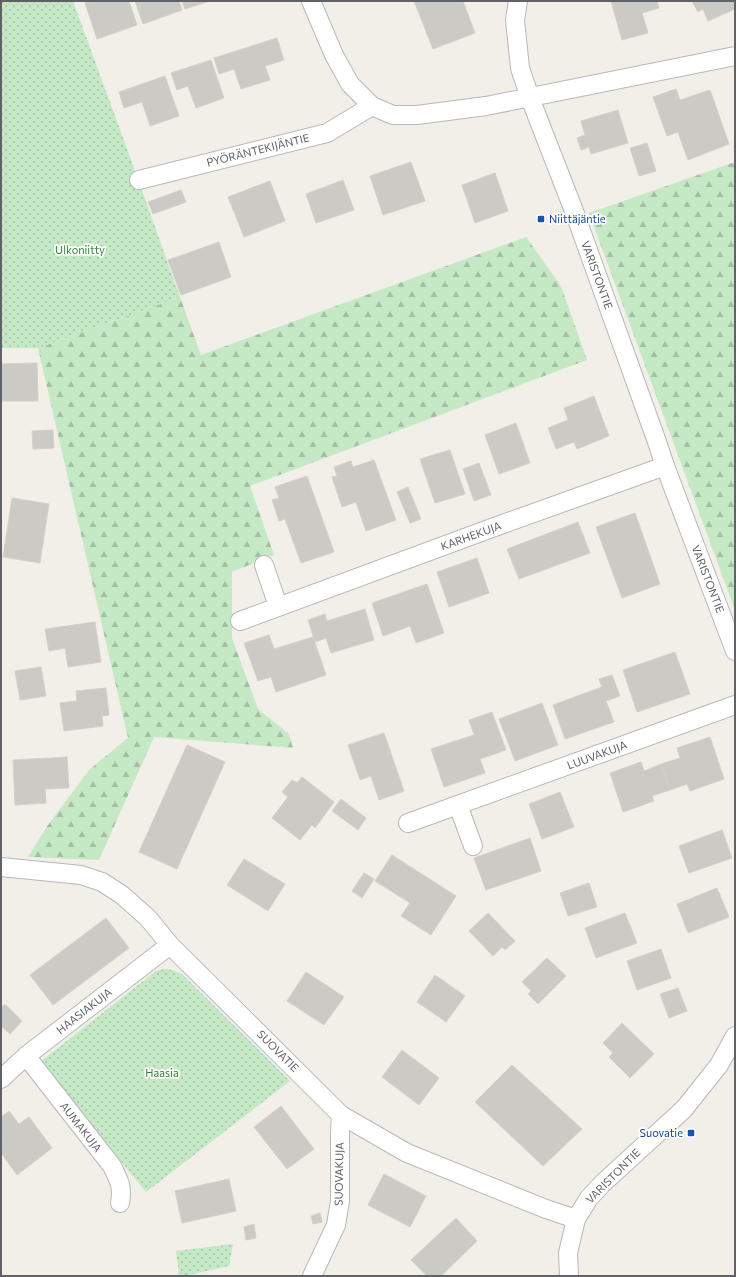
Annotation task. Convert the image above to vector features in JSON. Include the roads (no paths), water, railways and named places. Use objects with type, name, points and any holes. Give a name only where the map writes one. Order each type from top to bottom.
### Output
[{"type":"street","points":[[311,1],[334,55],[350,84],[372,106],[393,115],[417,115],[486,106],[735,56]]},
{"type":"street","name":"VARISTONTIE","points":[[518,1],[515,20],[520,68],[530,98],[579,225],[665,466],[735,651]]},
{"type":"street","name":"PYÖRÄNTEKIJÄNTIE","points":[[139,180],[327,133],[372,106]]},
{"type":"street","name":"KARHEKUJA","points":[[240,621],[665,466]]},
{"type":"street","points":[[264,565],[278,606]]},
{"type":"street","name":"LUUVAKUJA","points":[[408,823],[735,705]]},
{"type":"street","points":[[458,805],[473,846]]},
{"type":"street","name":"SUOVATIE","points":[[1,867],[81,875],[102,882],[122,895],[148,918],[170,945],[341,1115],[407,1153],[546,1209],[576,1219]]},
{"type":"street","name":"HAASIAKUJA","points":[[1,1079],[26,1056],[170,945]]},
{"type":"street","name":"VARISTONTIE","points":[[569,1276],[568,1253],[576,1219],[589,1198],[603,1183],[684,1109],[718,1065],[735,1036]]},
{"type":"street","name":"AUMAKUJA","points":[[26,1056],[112,1166],[119,1180],[122,1192],[120,1203]]},
{"type":"street","name":"SUOVAKUJA","points":[[312,1276],[336,1225],[340,1201],[341,1115]]},
{"type":"place","name":"Niittäjäntie","points":[[541,219]]},
{"type":"place","name":"Suovatie","points":[[691,1133]]},
{"type":"park label","name":"Ulkoniitty","points":[[80,250]]},
{"type":"park label","name":"Haasia","points":[[162,1073]]}]
